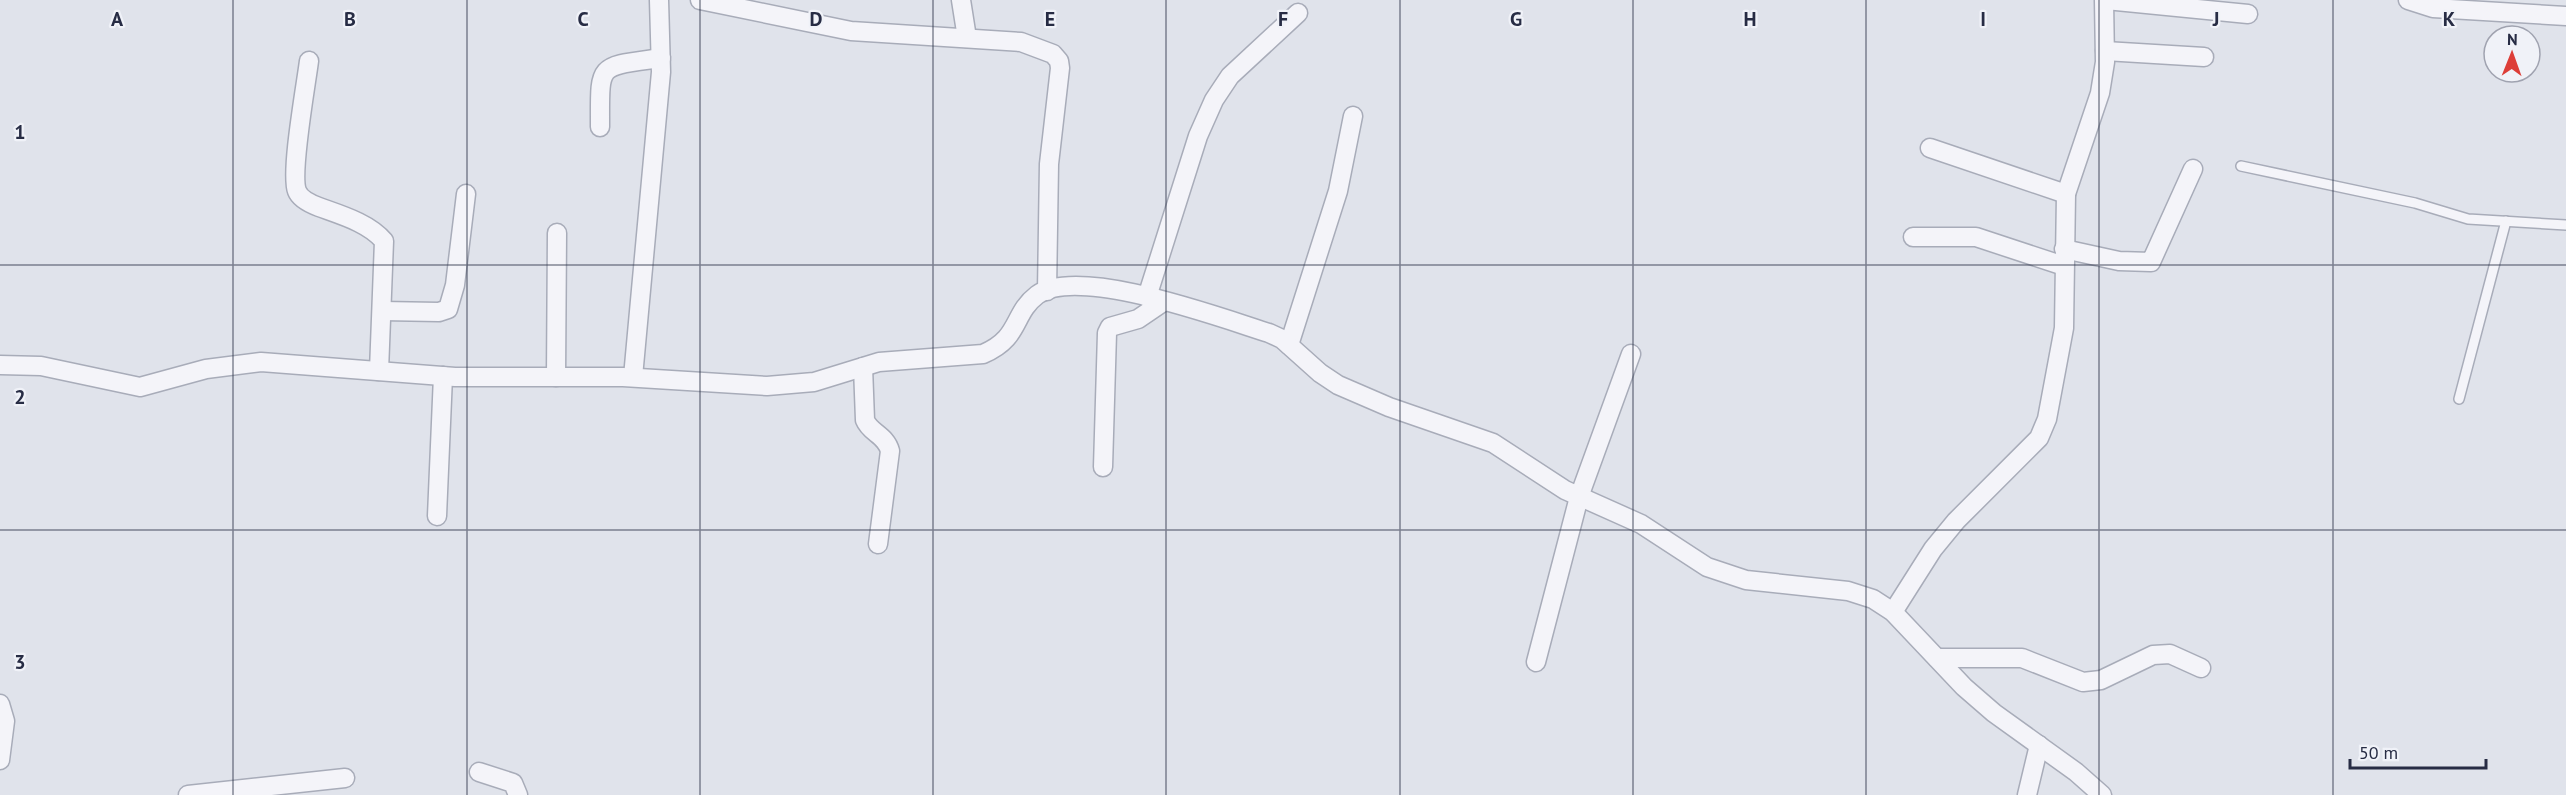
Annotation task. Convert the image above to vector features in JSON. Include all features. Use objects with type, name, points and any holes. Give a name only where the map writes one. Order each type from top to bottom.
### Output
[{"type":"street","points":[[633,377],[661,58],[659,0]]},
{"type":"street","points":[[700,0],[851,31],[1021,42],[1053,54],[1059,61],[1059,80],[1049,164],[1047,291]]},
{"type":"street","points":[[961,0],[967,38]]},
{"type":"street","points":[[1893,612],[1933,549],[1956,521],[2039,438],[2047,419],[2064,328],[2066,194],[2100,93],[2105,0],[2248,14]]},
{"type":"street","points":[[2408,0],[2433,8],[2566,16]]},
{"type":"street","points":[[1103,467],[1107,333],[1110,327],[1138,319],[1155,300],[1198,136],[1214,100],[1230,76],[1298,13]]},
{"type":"street","points":[[2104,51],[2204,57]]},
{"type":"street","points":[[600,127],[600,85],[606,70],[625,63],[661,58]]},
{"type":"street","points":[[309,61],[295,171],[297,191],[302,198],[314,205],[344,216],[378,234],[384,241],[379,371]]},
{"type":"street","points":[[1288,345],[1338,191],[1353,116]]},
{"type":"street","points":[[1930,148],[2066,194]]},
{"type":"street","points":[[1913,237],[1976,237],[2064,257],[2151,262],[2193,169]]},
{"type":"street","points":[[382,311],[439,312],[448,309],[454,285],[466,194]]},
{"type":"street","points":[[556,376],[557,233]]},
{"type":"street","points":[[0,365],[41,366],[140,387],[206,369],[261,362],[442,376],[633,377],[792,386],[901,359],[971,356],[997,348],[1007,340],[1030,303],[1047,291],[1078,285],[1095,285],[1269,333],[1288,345],[1320,374],[1338,385],[1389,406],[1481,438],[1579,497],[1641,524],[1707,567],[1746,580],[1848,591],[1873,599],[1893,612],[1994,713],[2076,772],[2102,795]]},
{"type":"street","points":[[1536,662],[1579,497],[1631,354]]},
{"type":"street","points":[[863,367],[865,420],[867,426],[888,443],[890,451],[878,544]]},
{"type":"street","points":[[437,516],[442,376]]},
{"type":"street","points":[[1937,658],[2022,658],[2083,682],[2101,680],[2153,655],[2170,654],[2201,668]]},
{"type":"street","points":[[0,704],[5,721],[0,760]]},
{"type":"street","points":[[2027,795],[2039,745]]},
{"type":"street","points":[[479,772],[513,783],[518,795]]},
{"type":"street","points":[[188,795],[345,778]]},
{"type":"lane","points":[[2241,166],[2415,202],[2468,219],[2566,225]]},
{"type":"lane","points":[[2458,399],[2506,221]]}]
